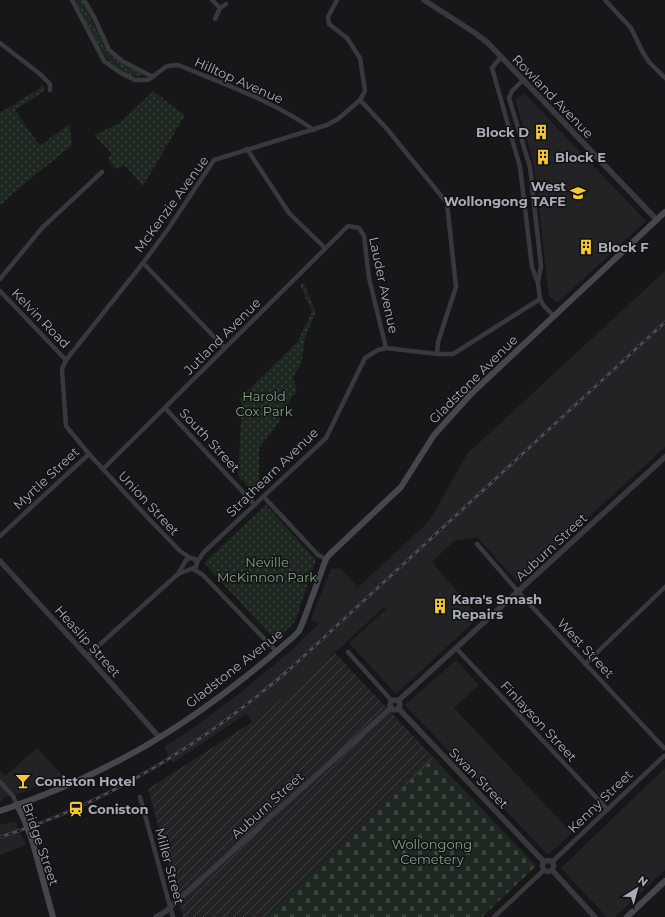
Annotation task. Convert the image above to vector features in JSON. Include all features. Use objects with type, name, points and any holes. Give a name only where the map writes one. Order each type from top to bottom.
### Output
[{"type":"main road","name":"Gladstone Avenue","points":[[0,811],[107,767],[159,737],[215,699],[296,634],[301,627],[326,559],[332,551],[401,487],[434,434],[472,392],[665,212]]},
{"type":"main road","name":"Bridge Street","points":[[17,805],[32,840],[53,917]]},
{"type":"main road","points":[[627,917],[665,881]]},
{"type":"street","name":"Hilltop Avenue","points":[[72,0],[104,61],[119,72],[135,80],[148,80],[167,66],[178,65],[251,95],[306,124],[314,130]]},
{"type":"street","points":[[84,0],[94,17],[109,50],[122,61],[153,77]]},
{"type":"street","points":[[212,0],[220,8]]},
{"type":"street","points":[[337,0],[328,17],[329,24],[347,38],[360,58],[365,91],[360,100],[388,129],[447,203],[456,287],[438,342],[437,354]]},
{"type":"street","name":"Rowland Avenue","points":[[424,0],[476,33],[488,43],[657,220]]},
{"type":"street","points":[[605,0],[631,28],[646,56],[665,78]]},
{"type":"street","points":[[215,19],[220,8],[226,4]]},
{"type":"street","points":[[0,43],[46,80],[50,84],[50,90]]},
{"type":"street","points":[[501,57],[492,68],[520,167],[532,267],[538,283],[540,299],[544,306],[554,316]]},
{"type":"street","points":[[523,80],[512,90],[509,98],[530,167],[541,266],[538,283]]},
{"type":"street","name":"McKenzie Avenue","points":[[103,469],[66,426],[62,369],[66,360],[143,263],[168,229],[214,160],[327,126],[338,119],[360,100]]},
{"type":"street","points":[[247,149],[289,213],[325,248]]},
{"type":"street","points":[[0,280],[42,228],[102,172]]},
{"type":"street","name":"Jutland Avenue","points":[[103,469],[166,409],[348,226],[359,228]]},
{"type":"street","name":"Lauder Avenue","points":[[359,228],[364,236],[369,278],[386,348]]},
{"type":"street","points":[[143,263],[225,348]]},
{"type":"street","name":"Kelvin Road","points":[[0,291],[66,360]]},
{"type":"street","points":[[386,348],[437,354],[453,354],[540,299]]},
{"type":"street","name":"Strathearn Avenue","points":[[192,569],[204,552],[326,438],[365,358],[378,350],[386,348]]},
{"type":"street","name":"South Street","points":[[166,409],[255,505]]},
{"type":"street","name":"Myrtle Street","points":[[0,536],[89,454]]},
{"type":"street","name":"Auburn Street","points":[[398,701],[665,458]]},
{"type":"street","name":"Union Street","points":[[103,469],[180,550],[197,563]]},
{"type":"street","points":[[264,497],[318,555],[326,559]]},
{"type":"street","name":"West Street","points":[[477,544],[518,592],[664,748]]},
{"type":"street","name":"Union Street","points":[[180,550],[187,567],[192,569]]},
{"type":"street","name":"Strathearn Avenue","points":[[178,574],[191,558],[204,552]]},
{"type":"street","name":"Heaslip Street","points":[[0,561],[159,737]]},
{"type":"street","points":[[197,563],[203,575],[276,651]]},
{"type":"street","points":[[87,656],[178,574],[192,569],[203,575]]},
{"type":"street","points":[[585,664],[665,587]]},
{"type":"street","name":"Finlayson Street","points":[[456,648],[607,809]]},
{"type":"street","points":[[348,652],[392,701],[398,701],[400,704],[398,708],[394,710],[390,705],[392,701]]},
{"type":"street","name":"Auburn Street","points":[[156,917],[170,908],[391,708]]},
{"type":"street","name":"Swan Street","points":[[398,708],[544,862]]},
{"type":"street","points":[[664,748],[662,751],[664,756]]},
{"type":"street","name":"Kenny Street","points":[[552,862],[664,756]]},
{"type":"street","name":"Bridge Street","points":[[0,782],[13,796],[17,805]]},
{"type":"street","name":"Miller Street","points":[[140,797],[173,917]]},
{"type":"street","points":[[544,870],[542,866],[544,862],[552,862],[552,870],[595,917]]},
{"type":"street","points":[[544,870],[547,872],[552,870]]},
{"type":"street","points":[[494,917],[544,870]]},
{"type":"shaded area","name":"West Wollongong TAFE","points":[[525,94],[646,221],[557,303],[549,296],[534,165],[515,99]]},
{"type":"shaded area","points":[[665,271],[665,447],[518,582],[477,537],[454,541],[432,562],[479,617],[396,694],[349,643],[386,609],[384,607],[302,683],[252,722],[246,714],[173,763],[164,747],[197,725],[241,692],[288,653],[324,619],[318,624],[311,619],[331,569],[340,568],[357,586],[354,591],[426,524],[434,513],[467,454]]},
{"type":"shaded area","points":[[335,653],[434,758],[266,917],[183,917],[148,789],[252,722],[302,683]]},
{"type":"shaded area","points":[[456,660],[479,685],[454,708],[572,833],[548,855],[405,705]]},
{"type":"shaded area","points":[[37,748],[62,775],[24,792],[3,798],[3,801],[0,802],[0,770],[5,776]]},
{"type":"shaded area","points":[[665,768],[665,870],[615,917],[607,917],[561,868]]},
{"type":"shaded area","points":[[15,821],[26,845],[0,855],[0,825]]},
{"type":"green space","points":[[75,0],[82,0],[107,52],[119,62],[144,74],[140,77],[130,75],[119,70],[112,64],[99,48]]},
{"type":"green space","points":[[42,85],[46,88],[43,92],[15,110],[40,146],[69,124],[72,145],[11,195],[0,206],[0,113],[40,88]]},
{"type":"green space","points":[[153,91],[185,115],[143,186],[125,166],[115,169],[108,160],[111,153],[94,135],[120,123]]},
{"type":"green space","name":"Harold Cox Park","points":[[303,282],[316,312],[305,338],[301,364],[293,377],[297,392],[291,398],[280,420],[259,449],[259,488],[254,493],[238,476],[242,403],[239,399],[298,341],[312,311],[300,285]]},
{"type":"green space","name":"Neville McKinnon Park","points":[[266,505],[316,560],[295,621],[277,639],[273,638],[204,563]]},
{"type":"green space","name":"Wollongong Cemetery","points":[[434,758],[536,866],[482,917],[266,917]]},
{"type":"railway","points":[[0,837],[79,807],[154,768],[225,721],[259,695],[291,668],[665,322]]},
{"type":"place","name":"Block D","points":[[541,132]]},
{"type":"place","name":"Block E","points":[[543,157]]},
{"type":"place","name":"West Wollongong TAFE","points":[[578,193]]},
{"type":"place","name":"Block F","points":[[586,247]]},
{"type":"place","name":"Kara's Smash Repairs","points":[[440,606]]},
{"type":"place","name":"Coniston Hotel","points":[[23,781]]},
{"type":"place","name":"Coniston","points":[[76,809]]}]
